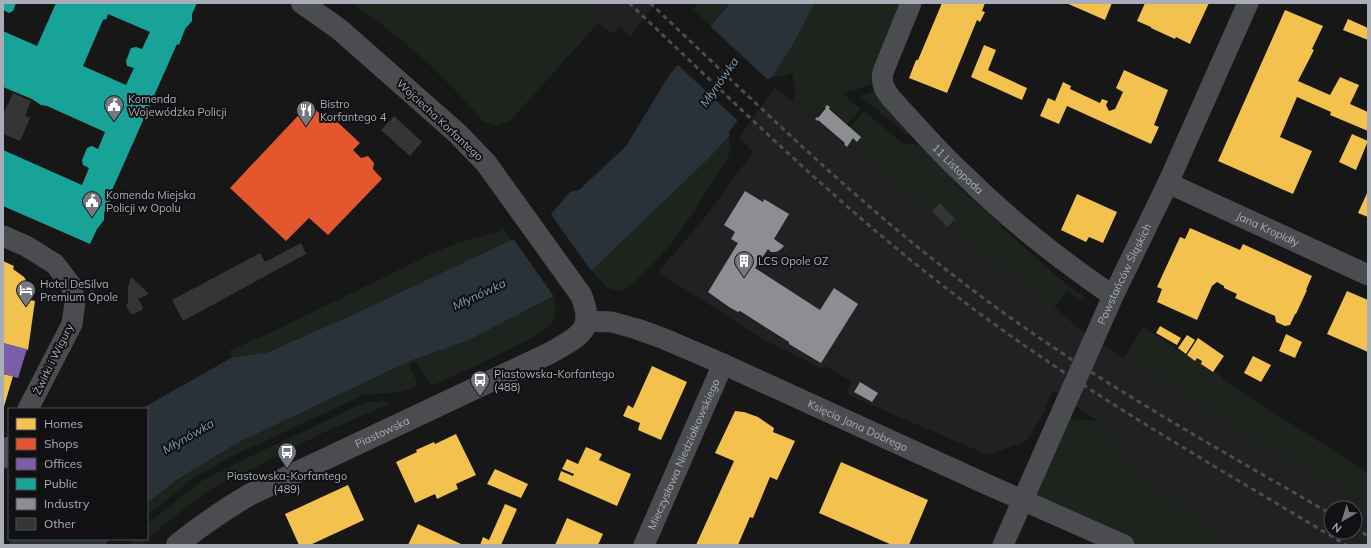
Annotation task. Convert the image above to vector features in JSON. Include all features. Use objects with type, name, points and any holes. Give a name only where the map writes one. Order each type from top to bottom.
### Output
[{"type":"street","name":"Wojciecha Korfantego","points":[[302,3],[339,28],[456,132],[490,167],[581,295],[586,307],[587,321]]},
{"type":"street","name":"11 Listopada","points":[[911,3],[883,72],[883,88],[961,173],[991,201],[1061,260],[1113,296]]},
{"type":"street","name":"Powstańców Śląskich","points":[[1003,545],[1113,296],[1168,183],[1248,3]]},
{"type":"street","name":"Jana Kropidły","points":[[1168,183],[1368,275]]},
{"type":"street","name":"Żwirki i Wigury","points":[[3,236],[26,246],[55,264],[71,285],[75,302],[72,324],[29,408]]},
{"type":"street","name":"Księcia Jana Dobrego","points":[[587,321],[612,322],[638,329],[723,364],[1124,545]]},
{"type":"street","name":"Piastowska","points":[[177,545],[224,509],[249,494],[550,353],[568,342],[584,329],[587,321]]},
{"type":"street","name":"Mieczysława Niedziałkowskiego","points":[[644,545],[723,364]]},
{"type":"street","points":[[3,458],[8,448]]},
{"type":"shaded area","points":[[353,3],[575,3],[599,22],[511,120],[497,126],[484,122],[426,61],[389,30]]},
{"type":"shaded area","points":[[575,3],[655,3],[630,37],[619,27],[612,34]]},
{"type":"shaded area","points":[[697,3],[730,3],[710,25],[693,9]]},
{"type":"shaded area","points":[[815,3],[903,3],[874,83],[854,90],[852,89],[844,95],[861,109],[847,124],[829,109],[827,105],[818,118],[816,118],[793,98],[796,93],[792,77],[794,72],[787,75],[772,77],[789,51]]},
{"type":"shaded area","points":[[775,87],[791,101],[794,99],[816,118],[817,117],[921,204],[932,217],[940,221],[947,228],[960,234],[991,260],[1054,307],[1077,327],[1132,364],[1146,370],[1245,435],[1302,466],[1358,500],[1323,500],[1323,540],[1363,540],[1363,503],[1368,506],[1368,545],[1230,545],[1222,535],[1137,475],[1098,421],[1053,390],[1041,418],[1026,441],[988,455],[846,394],[851,381],[825,366],[823,369],[766,341],[658,272],[706,216],[753,152],[739,138]]},
{"type":"shaded area","points":[[875,91],[912,135],[907,134],[860,96]]},
{"type":"shaded area","points":[[864,111],[902,143],[921,145],[967,195],[1067,285],[1085,297],[1083,300],[1078,300],[1067,291],[1054,307],[991,260],[960,234],[947,228],[940,221],[932,217],[921,204],[848,144],[857,133],[850,127]]},
{"type":"shaded area","points":[[729,136],[731,149],[728,157],[695,210],[665,251],[629,287],[619,291],[608,288],[591,270],[710,157]]},
{"type":"shaded area","points":[[503,228],[511,240],[357,313],[266,353],[233,357],[229,351],[287,325],[431,254],[455,244],[498,232]]},
{"type":"shaded area","points":[[553,296],[555,310],[553,320],[546,329],[535,336],[489,360],[431,386],[416,362],[409,366],[418,384],[411,389],[401,392],[363,395],[241,452],[196,476],[148,514],[148,502],[178,479],[239,442],[412,360],[467,341]]},
{"type":"shaded area","points":[[1143,327],[1195,360],[1197,358],[1202,361],[1201,364],[1223,377],[1222,379],[1368,473],[1368,506],[1363,503],[1363,500],[1358,500],[1302,466],[1245,435],[1146,370],[1124,359]]},
{"type":"shaded area","points":[[366,402],[391,403],[322,433],[250,470],[223,482],[205,493],[156,531],[148,540],[148,523],[200,482]]},
{"type":"shaded area","points":[[1058,418],[1098,421],[1137,475],[1222,535],[1230,545],[1124,545],[1023,500]]},
{"type":"shaded area","points":[[132,540],[148,540],[143,545],[130,545]]},
{"type":"water","name":"Młynówka","points":[[730,3],[815,3],[789,51],[772,77],[766,81],[729,132],[729,136],[710,157],[593,269],[563,291],[467,341],[412,360],[239,442],[178,479],[148,502],[148,408],[143,408],[233,357],[266,353],[357,313],[511,240],[524,237],[545,221],[570,192],[579,190],[626,146],[670,74]]},
{"type":"water","points":[[11,540],[109,540],[105,545],[8,545]]},
{"type":"pier","points":[[708,24],[769,81],[739,122],[676,63]]},
{"type":"pier","points":[[550,213],[592,272],[555,298],[513,238],[523,235],[544,220]]},
{"type":"building: Homes","points":[[942,3],[985,3],[982,11],[985,12],[980,22],[977,20],[947,93],[909,78]]},
{"type":"building: Homes","points":[[1066,3],[1112,3],[1105,20]]},
{"type":"building: Homes","points":[[1145,3],[1209,3],[1190,44],[1176,37],[1175,39],[1137,21]]},
{"type":"building: Homes","points":[[1285,10],[1323,26],[1312,49],[1314,50],[1298,81],[1330,95],[1340,77],[1359,85],[1350,104],[1368,112],[1368,131],[1330,115],[1331,112],[1297,97],[1280,137],[1312,151],[1293,194],[1218,161]]},
{"type":"building: Homes","points":[[1348,19],[1368,28],[1368,40],[1343,30]]},
{"type":"building: Homes","points":[[984,45],[996,50],[988,70],[1027,88],[1022,100],[971,77]]},
{"type":"building: Homes","points":[[1124,70],[1168,90],[1154,125],[1159,127],[1151,144],[1067,106],[1059,124],[1040,116],[1048,98],[1055,101],[1063,82],[1071,86],[1070,89],[1100,103],[1102,99],[1108,101],[1106,105],[1109,111],[1115,109],[1123,92],[1116,88]]},
{"type":"building: Homes","points":[[1352,134],[1368,141],[1356,170],[1339,162]]},
{"type":"building: Homes","points":[[1368,191],[1368,217],[1358,213]]},
{"type":"building: Homes","points":[[1077,194],[1117,212],[1103,243],[1089,237],[1086,242],[1061,230]]},
{"type":"building: Homes","points":[[1190,228],[1240,250],[1243,244],[1312,276],[1290,325],[1285,326],[1276,322],[1275,316],[1235,298],[1237,294],[1224,288],[1224,286],[1217,282],[1212,286],[1197,320],[1157,302],[1162,289],[1157,287],[1180,237],[1185,239]]},
{"type":"building: Homes","points":[[3,261],[14,266],[13,269],[24,277],[30,287],[30,300],[35,301],[28,350],[3,343]]},
{"type":"building: Homes","points":[[1347,291],[1368,300],[1368,352],[1327,334]]},
{"type":"building: Homes","points":[[1160,326],[1181,338],[1177,345],[1156,333]]},
{"type":"building: Homes","points":[[1286,334],[1302,342],[1295,358],[1279,351]]},
{"type":"building: Homes","points":[[1187,335],[1195,340],[1186,354],[1178,348]]},
{"type":"building: Homes","points":[[1198,338],[1224,356],[1213,372],[1201,364],[1202,361],[1197,358],[1195,361],[1187,355]]},
{"type":"building: Homes","points":[[1253,356],[1271,365],[1261,382],[1244,373]]},
{"type":"building: Homes","points":[[652,366],[687,382],[661,440],[638,430],[640,423],[623,416],[628,405],[633,408]]},
{"type":"building: Homes","points":[[3,374],[13,376],[3,410]]},
{"type":"building: Homes","points":[[735,411],[744,412],[758,417],[774,428],[773,432],[795,441],[777,480],[770,477],[753,518],[750,517],[738,545],[696,545],[734,461],[715,453]]},
{"type":"building: Homes","points":[[456,434],[476,475],[456,484],[458,489],[437,499],[435,494],[415,503],[396,462],[417,452],[416,450],[434,442],[435,444]]},
{"type":"building: Homes","points":[[586,447],[602,454],[599,460],[631,474],[617,506],[558,480],[561,471],[573,476],[574,474],[562,469],[567,459],[578,464]]},
{"type":"building: Homes","points":[[841,462],[928,500],[909,545],[892,545],[819,513]]},
{"type":"building: Homes","points":[[495,469],[528,484],[521,498],[487,484]]},
{"type":"building: Homes","points":[[348,485],[364,520],[310,545],[299,545],[285,514]]},
{"type":"building: Homes","points":[[505,504],[517,509],[501,545],[480,545],[483,537],[489,540]]},
{"type":"building: Homes","points":[[567,518],[603,534],[598,545],[555,545]]},
{"type":"building: Homes","points":[[418,524],[461,544],[461,545],[408,545]]},
{"type":"building: Shops","points":[[309,104],[329,122],[333,118],[360,143],[353,150],[361,158],[368,156],[374,163],[373,169],[382,179],[328,235],[309,218],[286,241],[230,188]]},
{"type":"building: Offices","points":[[3,343],[27,349],[18,378],[3,374]]},
{"type":"building: Public","points":[[3,3],[16,3],[13,11],[9,13],[3,10]]},
{"type":"building: Public","name":"Komenda Wojewódzka Policji","points":[[56,3],[197,3],[192,14],[192,21],[185,29],[179,45],[177,44],[109,197],[111,198],[104,213],[104,220],[97,229],[90,244],[3,206],[3,150],[82,185],[89,168],[83,165],[82,160],[87,148],[92,146],[98,149],[105,132],[3,87],[3,31],[37,46]],"holes":[[[108,14],[150,32],[142,49],[136,47],[131,48],[126,61],[127,66],[134,68],[126,85],[83,66],[103,20],[106,20]]]},
{"type":"building: Industry","points":[[827,105],[830,107],[829,109],[861,137],[857,142],[853,138],[847,147],[844,144],[845,143],[815,119],[817,117],[818,118]]},
{"type":"building: Industry","name":"LCS Opole OZ","points":[[745,191],[763,202],[764,199],[789,214],[774,239],[784,246],[776,252],[771,252],[768,249],[755,268],[820,310],[834,288],[858,304],[821,363],[789,344],[789,342],[740,311],[738,312],[729,307],[708,292],[738,243],[731,239],[735,232],[724,225]]},
{"type":"building: Industry","points":[[860,382],[878,393],[872,402],[854,392]]},
{"type":"building: Other","points":[[13,93],[31,101],[25,116],[30,118],[20,141],[3,134],[3,115]]},
{"type":"building: Other","points":[[394,116],[422,142],[410,156],[381,130]]},
{"type":"building: Other","points":[[940,203],[955,219],[947,227],[932,211]]},
{"type":"building: Other","points":[[301,243],[306,254],[183,321],[172,300],[260,253],[265,262]]},
{"type":"building: Other","points":[[131,277],[149,294],[138,299],[143,307],[142,310],[133,314],[131,314],[126,306],[128,302],[128,287]]},
{"type":"railway","points":[[629,3],[823,185],[904,255],[993,324],[1042,358],[1142,422],[1346,545]]},
{"type":"railway","points":[[650,3],[800,145],[877,213],[957,278],[1001,311],[1093,373],[1187,431],[1323,509]]},
{"type":"railway","points":[[1363,533],[1368,536]]},
{"type":"place","name":"Komenda Wojewódzka Policji","points":[[114,122]]},
{"type":"place","name":"Bistro Korfantego 4","points":[[306,127]]},
{"type":"place","name":"Komenda Miejska Policji w Opolu","points":[[92,218]]},
{"type":"place","name":"LCS Opole OZ","points":[[744,278]]},
{"type":"place","name":"Hotel DeSilva Premium Opole","points":[[26,307]]},
{"type":"place","name":"Piastowska-Korfantego (488)","points":[[480,397]]},
{"type":"place","name":"Piastowska-Korfantego (489)","points":[[287,469]]}]
